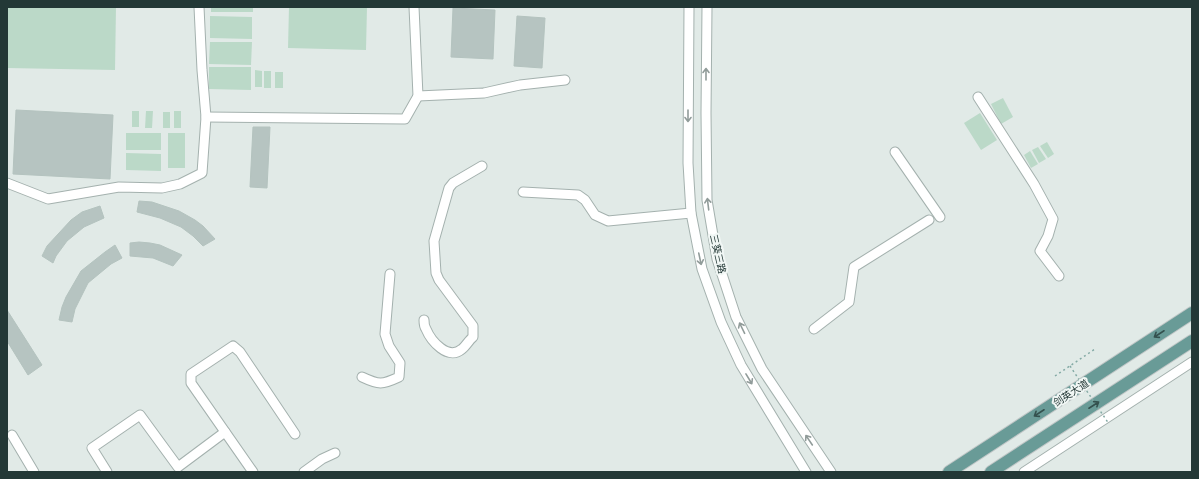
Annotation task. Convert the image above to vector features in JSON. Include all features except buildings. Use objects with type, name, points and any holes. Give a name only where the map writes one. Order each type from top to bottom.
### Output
[{"type":"main road","name":"剑英大道","points":[[949,472],[1192,313]]},
{"type":"main road","points":[[991,472],[1192,342]]},
{"type":"street","points":[[7,183],[48,199],[119,187],[162,188],[180,184],[202,173],[206,116],[199,7]]},
{"type":"street","points":[[206,116],[405,119],[418,96],[414,7]]},
{"type":"street","name":"三葵三路","points":[[688,7],[688,163],[690,213],[702,269],[721,322],[741,365],[806,472]]},
{"type":"street","name":"三葵三路","points":[[707,7],[707,200],[717,259],[736,317],[762,369],[831,472]]},
{"type":"street","points":[[418,96],[484,93],[520,84],[565,80]]},
{"type":"street","points":[[978,97],[1034,184],[1053,219],[1048,236],[1040,251],[1059,276]]},
{"type":"street","points":[[895,152],[940,217]]},
{"type":"street","points":[[424,320],[425,329],[439,348],[444,351],[456,352],[462,350],[473,336],[473,326],[439,280],[436,273],[434,241],[449,188],[453,183],[482,166]]},
{"type":"street","points":[[523,192],[578,195],[585,200],[595,215],[608,221],[690,213]]},
{"type":"street","points":[[814,328],[849,302],[854,267],[929,220]]},
{"type":"street","points":[[362,377],[375,384],[386,383],[399,377],[400,363],[388,346],[385,334],[390,274]]},
{"type":"street","points":[[253,472],[191,383],[191,374],[233,346],[240,352],[295,434]]},
{"type":"street","points":[[1024,472],[1192,362]]},
{"type":"street","points":[[107,472],[92,448],[140,415],[178,467],[225,432]]},
{"type":"street","points":[[12,435],[34,472]]},
{"type":"street","points":[[304,472],[322,459],[335,453]]},
{"type":"path","points":[[1055,376],[1095,349]]},
{"type":"path","points":[[1070,366],[1109,424]]},
{"type":"green space","points":[[7,7],[116,7],[115,70],[7,68]]},
{"type":"green space","points":[[211,7],[253,7],[253,12],[211,12]]},
{"type":"green space","points":[[289,7],[367,7],[366,50],[288,48]]},
{"type":"green space","points":[[210,16],[252,17],[252,39],[210,38]]},
{"type":"green space","points":[[210,42],[252,42],[251,65],[209,64]]},
{"type":"green space","points":[[209,67],[251,67],[251,90],[209,89]]},
{"type":"green space","points":[[255,70],[262,71],[262,87],[255,87]]},
{"type":"green space","points":[[264,71],[271,71],[271,88],[264,88]]},
{"type":"green space","points":[[275,72],[283,72],[283,88],[275,88]]},
{"type":"green space","points":[[1003,98],[1013,117],[1001,124],[991,104]]},
{"type":"green space","points":[[132,111],[139,111],[139,127],[132,127]]},
{"type":"green space","points":[[146,111],[153,111],[152,128],[145,128]]},
{"type":"green space","points":[[174,111],[181,111],[181,128],[174,128]]},
{"type":"green space","points":[[163,112],[170,112],[170,128],[163,128]]},
{"type":"green space","points":[[980,113],[997,140],[981,150],[964,123]]},
{"type":"green space","points":[[126,133],[161,133],[161,150],[126,150]]},
{"type":"green space","points":[[168,133],[185,133],[185,168],[168,168]]},
{"type":"green space","points":[[1047,142],[1054,154],[1048,158],[1040,146]]},
{"type":"green space","points":[[1038,147],[1046,159],[1039,163],[1032,150]]},
{"type":"green space","points":[[1030,151],[1038,164],[1031,168],[1024,155]]},
{"type":"green space","points":[[126,153],[161,154],[161,171],[126,170]]}]
